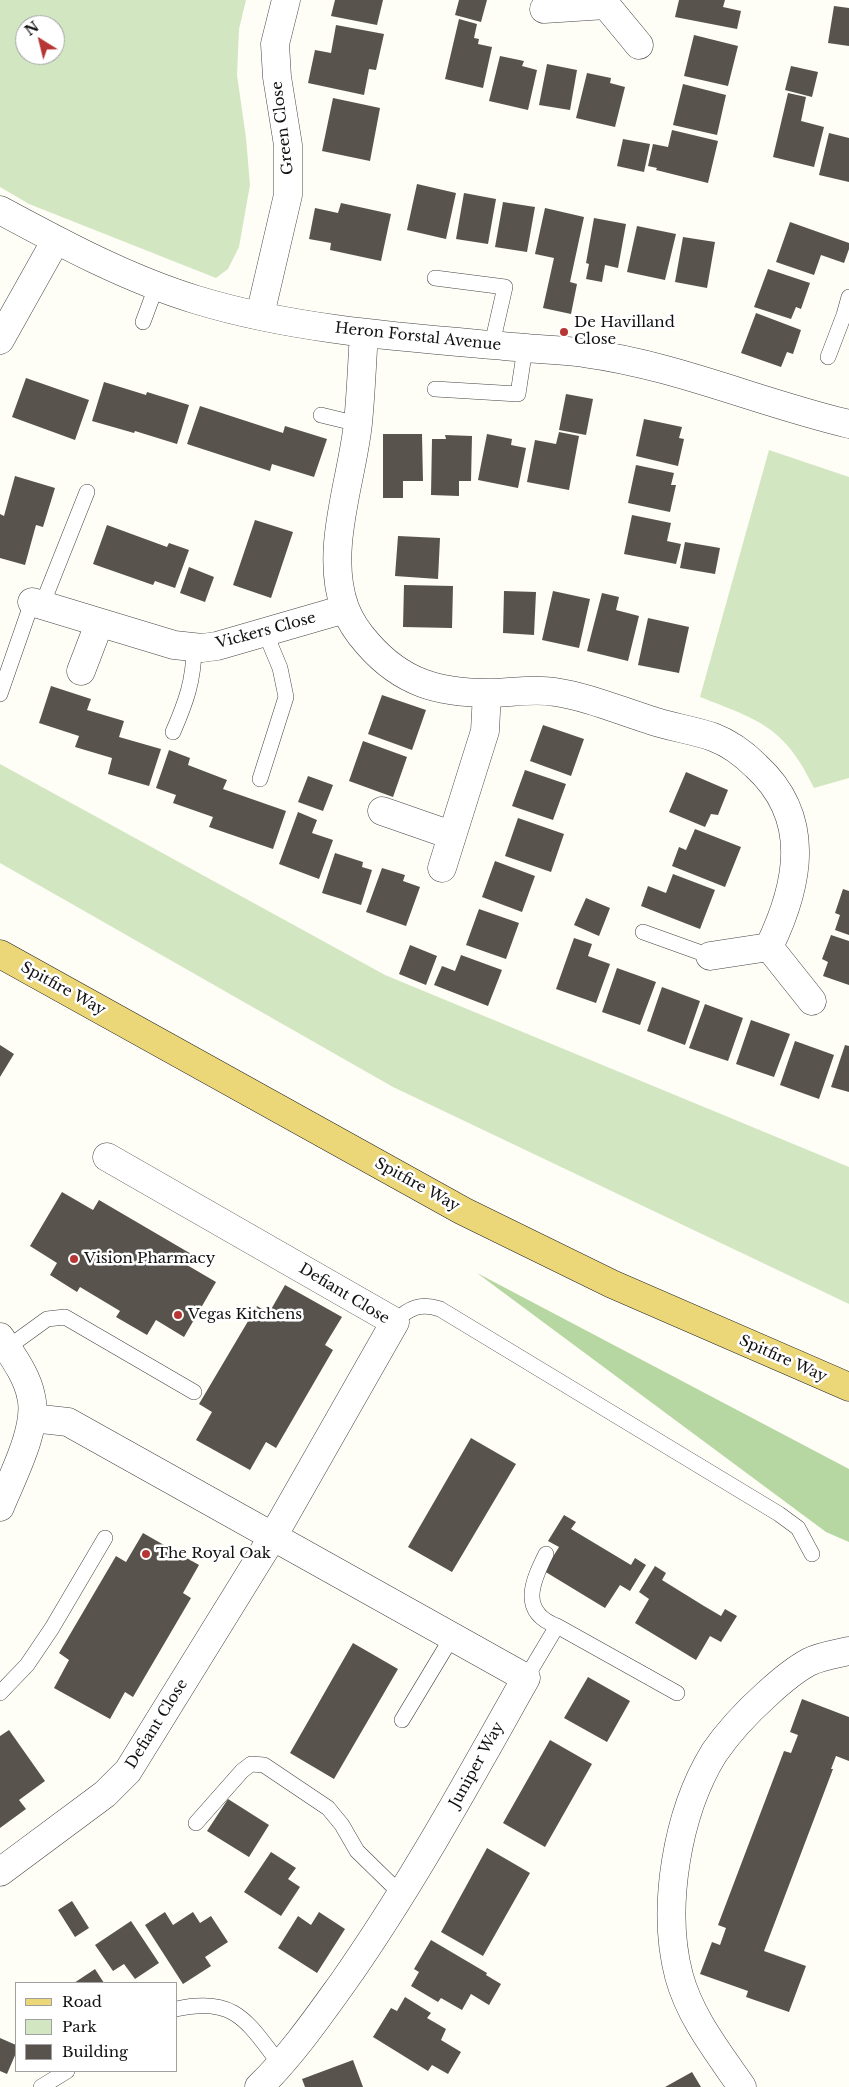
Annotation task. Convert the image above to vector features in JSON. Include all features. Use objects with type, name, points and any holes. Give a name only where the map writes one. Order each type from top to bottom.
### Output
[{"type":"main road","name":"Spitfire Way","points":[[0,954],[463,1211],[612,1284],[849,1387]]},
{"type":"street","name":"Green Close","points":[[260,315],[288,195],[288,145],[277,77],[275,44],[286,0]]},
{"type":"street","points":[[544,8],[607,3],[639,45]]},
{"type":"street","name":"Heron Forstal Avenue","points":[[0,210],[56,240],[156,287],[199,301],[260,315],[364,334],[584,353],[665,369],[800,412],[849,424]]},
{"type":"street","points":[[0,340],[56,240]]},
{"type":"street","points":[[364,334],[358,424],[339,543],[338,571],[345,609],[354,626],[377,654],[406,677],[444,689],[487,693],[553,691],[650,721],[714,738],[748,758],[767,776],[782,796],[788,810],[794,841],[796,868],[793,883],[769,947]]},
{"type":"street","name":"Vickers Close","points":[[37,604],[174,645],[194,647],[217,646],[345,609]]},
{"type":"street","points":[[80,670],[99,624]]},
{"type":"street","points":[[442,868],[484,731],[487,693]]},
{"type":"street","points":[[382,811],[451,835]]},
{"type":"street","points":[[710,956],[769,947]]},
{"type":"street","points":[[769,947],[812,1001]]},
{"type":"street","name":"Defiant Close","points":[[0,1872],[105,1794],[128,1771],[272,1538],[395,1322],[107,1157]]},
{"type":"street","points":[[0,1507],[26,1440],[32,1418],[32,1396],[3,1343]]},
{"type":"street","points":[[32,1418],[68,1422],[272,1538],[325,1565],[526,1678]]},
{"type":"street","points":[[742,2087],[701,2026],[687,2001],[679,1978],[673,1950],[671,1924],[672,1898],[679,1845],[699,1782],[715,1753],[744,1715],[779,1683],[810,1662],[849,1651]]},
{"type":"street","name":"Juniper Way","points":[[259,2087],[280,2064],[372,1941],[430,1848],[526,1678]]},
{"type":"lane","points":[[435,278],[505,287],[492,344]]},
{"type":"lane","points":[[143,322],[156,287]]},
{"type":"lane","points":[[828,357],[847,316],[849,297]]},
{"type":"lane","points":[[435,389],[518,394],[525,348]]},
{"type":"lane","points":[[321,415],[358,424]]},
{"type":"lane","points":[[0,694],[37,604],[87,492]]},
{"type":"lane","points":[[260,779],[286,697],[280,668],[265,632]]},
{"type":"lane","points":[[173,732],[191,684],[194,669],[194,647]]},
{"type":"lane","points":[[642,932],[710,956]]},
{"type":"lane","points":[[395,1322],[402,1314],[414,1308],[428,1305],[440,1309],[780,1514],[798,1528],[812,1554]]},
{"type":"lane","points":[[3,1343],[47,1319],[65,1317],[194,1392]]},
{"type":"lane","points":[[0,1693],[27,1665],[105,1538]]},
{"type":"lane","points":[[546,1554],[533,1582],[531,1595],[536,1611],[542,1618],[677,1693]]},
{"type":"lane","points":[[526,1678],[557,1626]]},
{"type":"lane","points":[[402,1720],[452,1636]]},
{"type":"lane","points":[[196,1823],[242,1771],[251,1764],[264,1765],[328,1808],[342,1825],[357,1851],[401,1894]]},
{"type":"lane","points":[[178,2008],[192,2005],[210,2005],[226,2009],[242,2017],[280,2064]]},
{"type":"lane","points":[[41,2087],[65,2072]]},
{"type":"green space","points":[[0,0],[246,0],[239,29],[237,75],[246,138],[250,185],[239,247],[228,269],[216,278],[29,204],[0,187]]},
{"type":"green space","points":[[769,450],[849,477],[849,778],[814,788],[792,751],[781,738],[768,728],[739,712],[700,697]]},
{"type":"green space","points":[[0,764],[385,975],[849,1167],[849,1304],[393,1087],[0,863]]},
{"type":"green space","points":[[477,1273],[849,1469],[849,1542],[826,1532]]},
{"type":"building","points":[[335,0],[383,0],[377,25],[331,16]]},
{"type":"building","points":[[459,0],[487,0],[481,22],[455,15]]},
{"type":"building","points":[[679,0],[725,0],[723,7],[741,11],[737,29],[675,17]]},
{"type":"building","points":[[834,6],[849,8],[849,46],[828,43]]},
{"type":"building","points":[[459,19],[477,24],[474,38],[479,39],[478,44],[492,47],[483,88],[445,79]]},
{"type":"building","points":[[336,25],[384,34],[376,70],[369,69],[364,95],[308,83],[315,50],[331,53]]},
{"type":"building","points":[[694,35],[738,46],[728,86],[684,76]]},
{"type":"building","points":[[500,56],[524,61],[522,66],[537,70],[528,110],[489,101]]},
{"type":"building","points":[[547,64],[577,70],[570,110],[539,105]]},
{"type":"building","points":[[791,66],[818,72],[812,97],[785,90]]},
{"type":"building","points":[[587,73],[611,78],[610,83],[625,87],[615,127],[576,118]]},
{"type":"building","points":[[683,84],[726,95],[717,135],[673,125]]},
{"type":"building","points":[[788,93],[806,97],[801,121],[824,127],[814,167],[773,157]]},
{"type":"building","points":[[333,98],[380,108],[370,161],[322,151]]},
{"type":"building","points":[[672,130],[718,141],[708,183],[656,170],[657,168],[648,166],[653,144],[668,147]]},
{"type":"building","points":[[829,133],[849,138],[849,182],[819,175]]},
{"type":"building","points":[[623,139],[650,144],[644,172],[617,166]]},
{"type":"building","points":[[417,184],[456,193],[446,239],[407,230]]},
{"type":"building","points":[[464,193],[496,199],[488,244],[456,239]]},
{"type":"building","points":[[503,202],[535,207],[527,252],[495,247]]},
{"type":"building","points":[[341,203],[391,214],[381,261],[330,250],[331,243],[309,239],[315,208],[338,213]]},
{"type":"building","points":[[545,208],[584,217],[570,282],[577,284],[571,314],[543,308],[554,258],[535,254]]},
{"type":"building","points":[[594,218],[626,224],[618,268],[605,265],[602,282],[586,279],[589,264],[586,263]]},
{"type":"building","points":[[790,222],[849,243],[844,263],[821,255],[814,275],[776,262]]},
{"type":"building","points":[[637,226],[676,234],[665,280],[627,272]]},
{"type":"building","points":[[683,237],[715,242],[707,288],[675,282]]},
{"type":"building","points":[[768,269],[810,283],[801,309],[796,307],[791,319],[754,307]]},
{"type":"building","points":[[756,313],[801,330],[793,354],[787,352],[781,367],[741,353]]},
{"type":"building","points":[[26,378],[89,400],[75,440],[12,417]]},
{"type":"building","points":[[104,382],[146,395],[147,392],[189,405],[177,444],[135,431],[134,433],[92,421]]},
{"type":"building","points":[[566,394],[593,399],[586,435],[559,430]]},
{"type":"building","points":[[200,406],[283,433],[285,426],[327,439],[314,477],[272,464],[270,471],[187,444]]},
{"type":"building","points":[[644,419],[682,427],[679,438],[684,439],[678,466],[636,456]]},
{"type":"building","points":[[559,432],[579,436],[569,490],[527,482],[535,440],[556,444]]},
{"type":"building","points":[[383,434],[422,434],[423,481],[403,481],[403,498],[383,498]]},
{"type":"building","points":[[487,434],[512,439],[511,445],[526,448],[518,488],[478,480]]},
{"type":"building","points":[[445,435],[472,436],[471,481],[459,481],[459,496],[431,495],[432,439],[446,439]]},
{"type":"building","points":[[636,465],[674,473],[671,485],[676,485],[670,512],[628,503]]},
{"type":"building","points":[[15,476],[55,488],[43,527],[36,525],[25,565],[0,558],[0,514],[4,516]]},
{"type":"building","points":[[632,515],[671,523],[667,541],[681,544],[676,564],[624,554]]},
{"type":"building","points":[[255,520],[293,532],[271,598],[233,585]]},
{"type":"building","points":[[107,525],[167,547],[169,543],[189,550],[175,588],[155,581],[153,585],[93,564]]},
{"type":"building","points":[[398,536],[440,538],[438,579],[395,576]]},
{"type":"building","points":[[685,542],[720,548],[715,574],[680,568]]},
{"type":"building","points":[[189,567],[214,577],[205,602],[180,593]]},
{"type":"building","points":[[404,585],[453,586],[452,628],[403,627]]},
{"type":"building","points":[[504,591],[536,592],[534,635],[503,633]]},
{"type":"building","points":[[553,591],[590,599],[579,648],[542,640]]},
{"type":"building","points":[[602,593],[619,597],[616,610],[639,616],[628,661],[587,651]]},
{"type":"building","points":[[648,618],[689,627],[679,673],[638,665]]},
{"type":"building","points":[[51,686],[91,699],[87,710],[124,721],[119,737],[161,749],[149,786],[108,774],[112,758],[75,747],[79,736],[39,723]]},
{"type":"building","points":[[382,695],[426,710],[412,750],[368,734]]},
{"type":"building","points":[[543,725],[584,739],[571,776],[530,761]]},
{"type":"building","points":[[363,741],[407,757],[393,797],[349,781]]},
{"type":"building","points":[[169,750],[190,758],[188,765],[227,780],[223,789],[286,811],[273,849],[209,827],[213,817],[173,803],[176,795],[156,788]]},
{"type":"building","points":[[525,770],[566,784],[553,820],[512,806]]},
{"type":"building","points":[[686,772],[728,790],[718,815],[711,814],[705,827],[669,812]]},
{"type":"building","points":[[308,776],[333,785],[323,811],[298,802]]},
{"type":"building","points":[[298,812],[317,820],[312,833],[333,840],[319,879],[279,864]]},
{"type":"building","points":[[518,818],[564,834],[551,872],[505,856]]},
{"type":"building","points":[[695,829],[741,847],[725,887],[672,866],[679,847],[686,850]]},
{"type":"building","points":[[335,853],[363,862],[362,867],[372,870],[361,905],[322,893]]},
{"type":"building","points":[[495,861],[535,876],[522,912],[482,897]]},
{"type":"building","points":[[382,868],[405,875],[403,881],[420,887],[406,926],[366,912]]},
{"type":"building","points":[[673,874],[715,890],[700,929],[641,906],[648,886],[666,893]]},
{"type":"building","points":[[843,889],[849,891],[849,935],[835,930],[840,915],[835,913]]},
{"type":"building","points":[[586,898],[610,908],[599,936],[574,925]]},
{"type":"building","points":[[479,909],[519,923],[506,959],[466,945]]},
{"type":"building","points":[[831,935],[849,941],[849,985],[823,976],[828,962],[822,959]]},
{"type":"building","points":[[574,938],[592,944],[588,956],[610,964],[596,1003],[556,989]]},
{"type":"building","points":[[410,945],[437,956],[426,985],[399,974]]},
{"type":"building","points":[[461,955],[502,970],[488,1006],[434,985],[442,966],[455,971]]},
{"type":"building","points":[[617,968],[656,982],[640,1025],[602,1012]]},
{"type":"building","points":[[662,987],[700,1001],[685,1045],[647,1031]]},
{"type":"building","points":[[705,1004],[743,1018],[728,1061],[689,1048]]},
{"type":"building","points":[[751,1020],[790,1034],[774,1077],[736,1064]]},
{"type":"building","points":[[795,1041],[834,1055],[819,1099],[780,1085]]},
{"type":"building","points":[[0,1045],[14,1054],[0,1077]]},
{"type":"building","points":[[845,1045],[849,1046],[849,1092],[831,1087]]},
{"type":"building","points":[[62,1192],[93,1210],[99,1200],[193,1255],[187,1265],[216,1282],[184,1337],[156,1320],[147,1335],[116,1317],[120,1311],[80,1287],[77,1292],[50,1275],[57,1263],[30,1246]]},
{"type":"building","points":[[285,1285],[342,1317],[325,1345],[333,1350],[276,1448],[266,1442],[250,1470],[196,1440],[212,1412],[199,1404],[257,1306],[269,1313]]},
{"type":"building","points":[[471,1438],[516,1464],[452,1572],[408,1547]]},
{"type":"building","points":[[564,1515],[576,1522],[571,1529],[631,1565],[635,1558],[646,1565],[630,1591],[620,1585],[605,1608],[544,1571],[559,1547],[548,1541]]},
{"type":"building","points":[[143,1533],[199,1565],[183,1593],[191,1598],[133,1697],[125,1692],[110,1719],[54,1688],[69,1660],[59,1653],[116,1556],[126,1562]]},
{"type":"building","points":[[655,1566],[666,1573],[662,1580],[704,1606],[721,1616],[725,1609],[737,1616],[721,1642],[710,1636],[696,1660],[635,1623],[649,1599],[639,1592]]},
{"type":"building","points":[[353,1643],[398,1669],[334,1779],[290,1753]]},
{"type":"building","points":[[588,1677],[630,1701],[607,1742],[564,1718]]},
{"type":"building","points":[[802,1699],[849,1717],[849,1761],[836,1756],[831,1769],[833,1769],[764,1951],[806,1966],[789,2012],[746,1997],[748,1991],[700,1974],[712,1942],[720,1945],[726,1928],[718,1925],[784,1751],[791,1753],[798,1735],[790,1732]]},
{"type":"building","points":[[9,1730],[45,1781],[19,1800],[26,1809],[0,1828],[0,1736]]},
{"type":"building","points":[[550,1740],[592,1764],[545,1847],[503,1823]]},
{"type":"building","points":[[228,1799],[269,1825],[249,1857],[207,1831]]},
{"type":"building","points":[[487,1848],[530,1873],[483,1956],[441,1932]]},
{"type":"building","points":[[271,1852],[296,1868],[288,1879],[300,1887],[281,1916],[244,1892]]},
{"type":"building","points":[[72,1901],[89,1928],[75,1937],[58,1910]]},
{"type":"building","points":[[165,1912],[173,1925],[193,1912],[200,1923],[211,1916],[228,1942],[205,1957],[211,1966],[183,1984],[145,1925]]},
{"type":"building","points":[[319,1912],[345,1929],[317,1973],[278,1948],[298,1916],[311,1925]]},
{"type":"building","points":[[131,1921],[159,1963],[135,1979],[124,1964],[113,1971],[95,1945]]},
{"type":"building","points":[[431,1940],[487,1973],[486,1975],[501,1984],[489,2005],[471,1994],[462,2010],[441,1998],[438,2002],[411,1986],[419,1972],[414,1969]]},
{"type":"building","points":[[95,1969],[103,1982],[76,1982]]},
{"type":"building","points":[[405,1997],[431,2013],[427,2018],[446,2029],[441,2040],[461,2052],[448,2074],[432,2065],[428,2071],[373,2037],[391,2008],[397,2011]]},
{"type":"building","points":[[0,2038],[15,2045],[15,2055],[7,2074],[0,2071]]},
{"type":"building","points":[[353,2060],[363,2087],[305,2087],[302,2079]]},
{"type":"building","points":[[692,2072],[701,2087],[665,2087]]},
{"type":"place","name":"De Havilland Close","points":[[564,332]]},
{"type":"place","name":"Vision Pharmacy","points":[[74,1259]]},
{"type":"place","name":"Vegas Kitchens","points":[[178,1315]]},
{"type":"place","name":"The Royal Oak","points":[[146,1554]]}]
